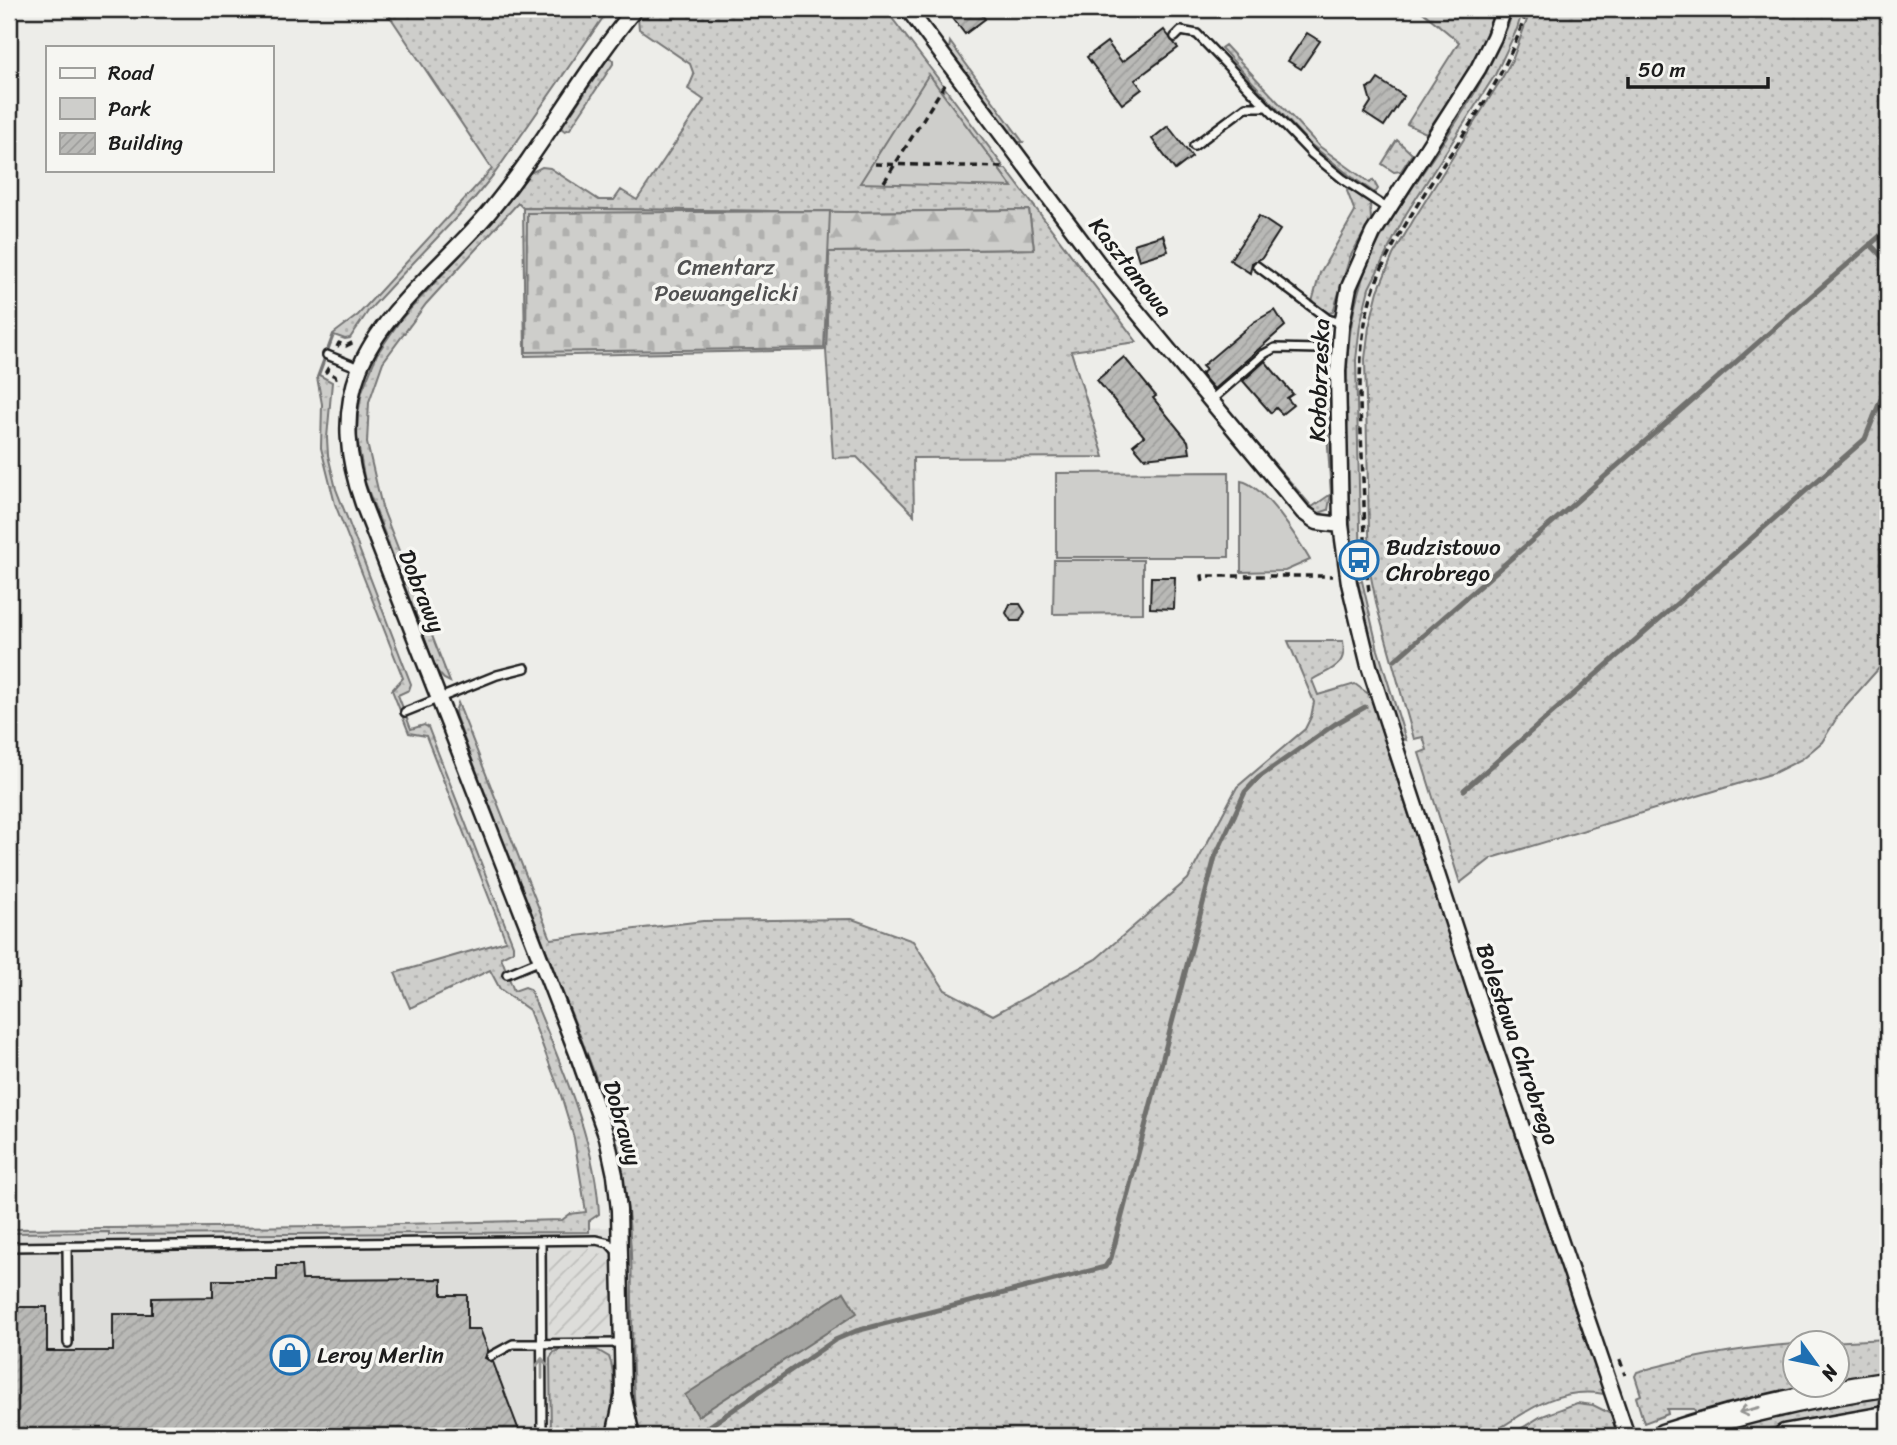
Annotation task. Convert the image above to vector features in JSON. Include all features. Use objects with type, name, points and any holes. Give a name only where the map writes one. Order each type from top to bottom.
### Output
[{"type":"main road","points":[[1664,1436],[1754,1409],[1888,1384]]},
{"type":"main road","points":[[1786,1436],[1888,1418]]},
{"type":"street","name":"Dobrawy","points":[[632,1436],[623,1394],[619,1210],[607,1138],[541,960],[355,482],[350,460],[348,425],[359,368],[380,331],[489,212],[635,9]]},
{"type":"street","name":"Kasztanowa","points":[[908,9],[1110,279],[1303,512],[1317,523],[1342,525]]},
{"type":"street","name":"Kołobrzeska","points":[[1369,666],[1349,583],[1342,525],[1337,417],[1342,323],[1354,274],[1373,233],[1474,76],[1487,53],[1504,9]]},
{"type":"street","name":"Bolesława Chrobrego","points":[[1369,666],[1476,993],[1627,1436]]},
{"type":"street","name":"Dobrawy","points":[[614,1436],[623,1394]]},
{"type":"lane","points":[[1175,37],[1181,32],[1197,34],[1312,154],[1388,209]]},
{"type":"lane","points":[[1194,146],[1246,107],[1267,107]]},
{"type":"lane","points":[[1257,266],[1328,319],[1342,323]]},
{"type":"lane","points":[[1210,401],[1264,354],[1275,348],[1318,349]]},
{"type":"lane","points":[[327,355],[359,368]]},
{"type":"lane","points":[[405,712],[497,675],[526,668]]},
{"type":"lane","points":[[507,974],[541,960]]},
{"type":"lane","points":[[541,1241],[542,1436]]},
{"type":"lane","points":[[9,1247],[601,1241],[614,1248],[620,1256]]},
{"type":"lane","points":[[67,1247],[68,1343]]},
{"type":"lane","points":[[491,1356],[513,1343],[621,1343]]},
{"type":"path","points":[[1367,574],[1361,360],[1369,305],[1379,275],[1410,216],[1499,77],[1521,30],[1527,9]]},
{"type":"path","points":[[884,182],[946,83]]},
{"type":"path","points":[[876,164],[1009,167]]},
{"type":"path","points":[[1203,581],[1202,576],[1332,576]]},
{"type":"shaded area","points":[[647,1227],[665,1436],[9,1436],[9,1233]]},
{"type":"shaded area","points":[[591,1249],[605,1256],[610,1265],[610,1328],[600,1335],[554,1335],[549,1330],[549,1256],[557,1250]]},
{"type":"shaded area","points":[[844,1292],[857,1313],[698,1416],[685,1395]]},
{"type":"green space","points":[[385,9],[609,9],[495,173],[473,200],[369,310],[350,338],[334,335],[319,375],[332,382],[327,438],[336,489],[411,684],[409,690],[398,695],[411,729],[424,725],[428,727],[513,945],[513,951],[501,957],[514,991],[525,987],[530,989],[563,1071],[591,1157],[599,1214],[589,1221],[589,1232],[109,1235],[109,1232],[9,1233],[9,1229],[562,1220],[570,1214],[586,1212],[574,1138],[529,1010],[500,989],[490,970],[410,1008],[395,973],[506,941],[426,736],[409,733],[392,690],[403,678],[335,504],[321,448],[322,404],[317,377],[333,334],[358,315],[492,169]]},
{"type":"green space","points":[[645,9],[885,9],[943,85],[940,90],[928,75],[1011,187],[999,169],[1006,169],[1137,342],[1071,351],[1104,457],[913,458],[914,515],[857,457],[833,458],[826,350],[829,252],[1034,249],[1029,210],[846,212],[523,208],[518,203],[426,304],[383,362],[369,402],[367,443],[382,507],[450,682],[437,671],[365,482],[357,438],[362,391],[377,354],[401,319],[494,219],[530,173],[542,167],[550,168],[599,200],[614,200],[621,190],[637,200],[704,100],[688,89],[694,75],[690,64],[639,29],[638,18]]},
{"type":"green space","points":[[1419,9],[1495,9],[1474,58],[1426,133],[1407,124],[1459,42]]},
{"type":"green space","points":[[1514,9],[1523,9],[1517,29],[1495,75],[1406,214],[1369,288],[1360,325],[1356,360],[1361,569],[1356,570],[1349,512],[1346,398],[1349,342],[1359,288],[1381,237],[1488,69]]},
{"type":"green space","points":[[1531,9],[1888,9],[1888,658],[1841,711],[1822,742],[1802,759],[1774,773],[1492,858],[1460,883],[1419,753],[1427,750],[1423,737],[1414,739],[1377,607],[1370,572],[1365,359],[1378,291],[1393,255],[1502,78],[1513,58]]},
{"type":"green space","points":[[950,42],[1023,142],[1018,142],[949,50]]},
{"type":"green space","points":[[1225,45],[1319,146],[1370,183],[1373,180],[1378,189],[1375,193],[1309,143],[1221,48]]},
{"type":"green space","points":[[609,57],[613,64],[570,129],[565,131],[561,128]]},
{"type":"green space","points":[[929,74],[940,90],[1012,187],[860,183]]},
{"type":"green space","points":[[945,88],[1003,166],[996,166],[942,93]]},
{"type":"green space","points":[[1397,140],[1412,154],[1401,171],[1394,172],[1382,164]]},
{"type":"green space","points":[[1349,189],[1370,203],[1371,220],[1350,257],[1333,312],[1329,313],[1312,302],[1320,273],[1355,212],[1347,191]]},
{"type":"green space","name":"Cmentarz Poewangelicki","points":[[523,208],[846,212],[1029,210],[1034,249],[829,252],[826,350],[525,356]]},
{"type":"green space","name":"Cmentarz Poewangelicki","points":[[830,211],[824,348],[526,352],[527,213]]},
{"type":"green space","points":[[1322,352],[1330,360],[1331,494]]},
{"type":"green space","points":[[1224,405],[1312,507],[1331,494],[1328,510],[1319,513],[1307,505]]},
{"type":"green space","points":[[1229,472],[1229,557],[1056,557],[1056,473]]},
{"type":"green space","points":[[1241,481],[1260,492],[1270,502],[1310,560],[1285,571],[1241,572]]},
{"type":"green space","points":[[1054,560],[1143,560],[1143,613],[1053,614]]},
{"type":"green space","points":[[1362,581],[1378,650],[1406,740],[1400,738],[1373,652],[1358,582]]},
{"type":"green space","points":[[1288,641],[1343,641],[1344,650],[1340,662],[1312,680],[1318,695],[1355,684],[1370,695],[1604,1394],[1556,1397],[1529,1410],[1488,1436],[638,1436],[633,1371],[628,1209],[618,1150],[594,1072],[456,717],[458,703],[551,939],[703,921],[852,919],[913,941],[945,990],[993,1015],[1096,959],[1188,879],[1237,787],[1305,729],[1311,717],[1314,702]]},
{"type":"green space","points":[[1888,1339],[1888,1372],[1852,1378],[1852,1341]]},
{"type":"green space","points":[[1782,1345],[1782,1392],[1696,1413],[1694,1409],[1667,1409],[1668,1414],[1644,1423],[1636,1397],[1641,1395],[1635,1376],[1637,1372],[1755,1348]]},
{"type":"green space","points":[[559,1350],[597,1350],[609,1357],[613,1385],[609,1436],[551,1436],[550,1358]]},
{"type":"green space","points":[[1888,1395],[1888,1406],[1737,1436],[1700,1436],[1806,1409]]},
{"type":"green space","points":[[1577,1403],[1593,1405],[1611,1414],[1617,1434],[1509,1436],[1540,1417]]},
{"type":"building","points":[[946,9],[978,9],[985,19],[965,34]]},
{"type":"building","points":[[1164,30],[1178,48],[1135,80],[1142,89],[1122,104],[1087,57],[1107,42],[1122,62]]},
{"type":"building","points":[[1307,33],[1320,41],[1301,69],[1288,61]]},
{"type":"building","points":[[1378,79],[1404,96],[1384,126],[1364,113],[1371,102],[1367,88],[1373,86]]},
{"type":"building","points":[[1168,126],[1192,157],[1175,170],[1152,139]]},
{"type":"building","points":[[1259,216],[1280,230],[1262,258],[1252,263],[1250,273],[1230,260]]},
{"type":"building","points":[[1163,235],[1168,251],[1139,260],[1134,244]]},
{"type":"building","points":[[1275,310],[1285,326],[1214,389],[1201,374],[1206,370],[1202,366],[1254,322]]},
{"type":"building","points":[[1124,357],[1188,441],[1190,453],[1144,458],[1133,445],[1144,436],[1097,380]]},
{"type":"building","points":[[1265,361],[1293,394],[1287,398],[1293,405],[1282,414],[1276,408],[1271,413],[1243,381]]},
{"type":"building","points":[[1151,577],[1175,577],[1174,609],[1150,608]]},
{"type":"building","points":[[1010,604],[1020,604],[1025,612],[1020,621],[1011,621],[1006,613]]},
{"type":"building","name":"Leroy Merlin","points":[[277,1266],[301,1266],[302,1280],[442,1279],[442,1295],[467,1295],[467,1329],[480,1329],[488,1350],[485,1358],[493,1362],[521,1436],[9,1436],[9,1307],[47,1307],[47,1351],[113,1351],[113,1314],[152,1314],[152,1298],[213,1297],[213,1280],[277,1280]]},
{"type":"waterway","points":[[1395,660],[1888,229]]},
{"type":"waterway","points":[[1870,244],[1888,263]]},
{"type":"waterway","points":[[1886,383],[1888,378]]},
{"type":"waterway","points":[[1464,790],[1865,439],[1881,399]]},
{"type":"waterway","points":[[695,1436],[835,1340],[856,1331],[1105,1267],[1111,1258],[1215,857],[1245,792],[1258,778],[1335,724],[1365,707]]},
{"type":"place","name":"Budzistowo Chrobrego","points":[[1359,560]]},
{"type":"place","name":"Leroy Merlin","points":[[290,1355]]}]
